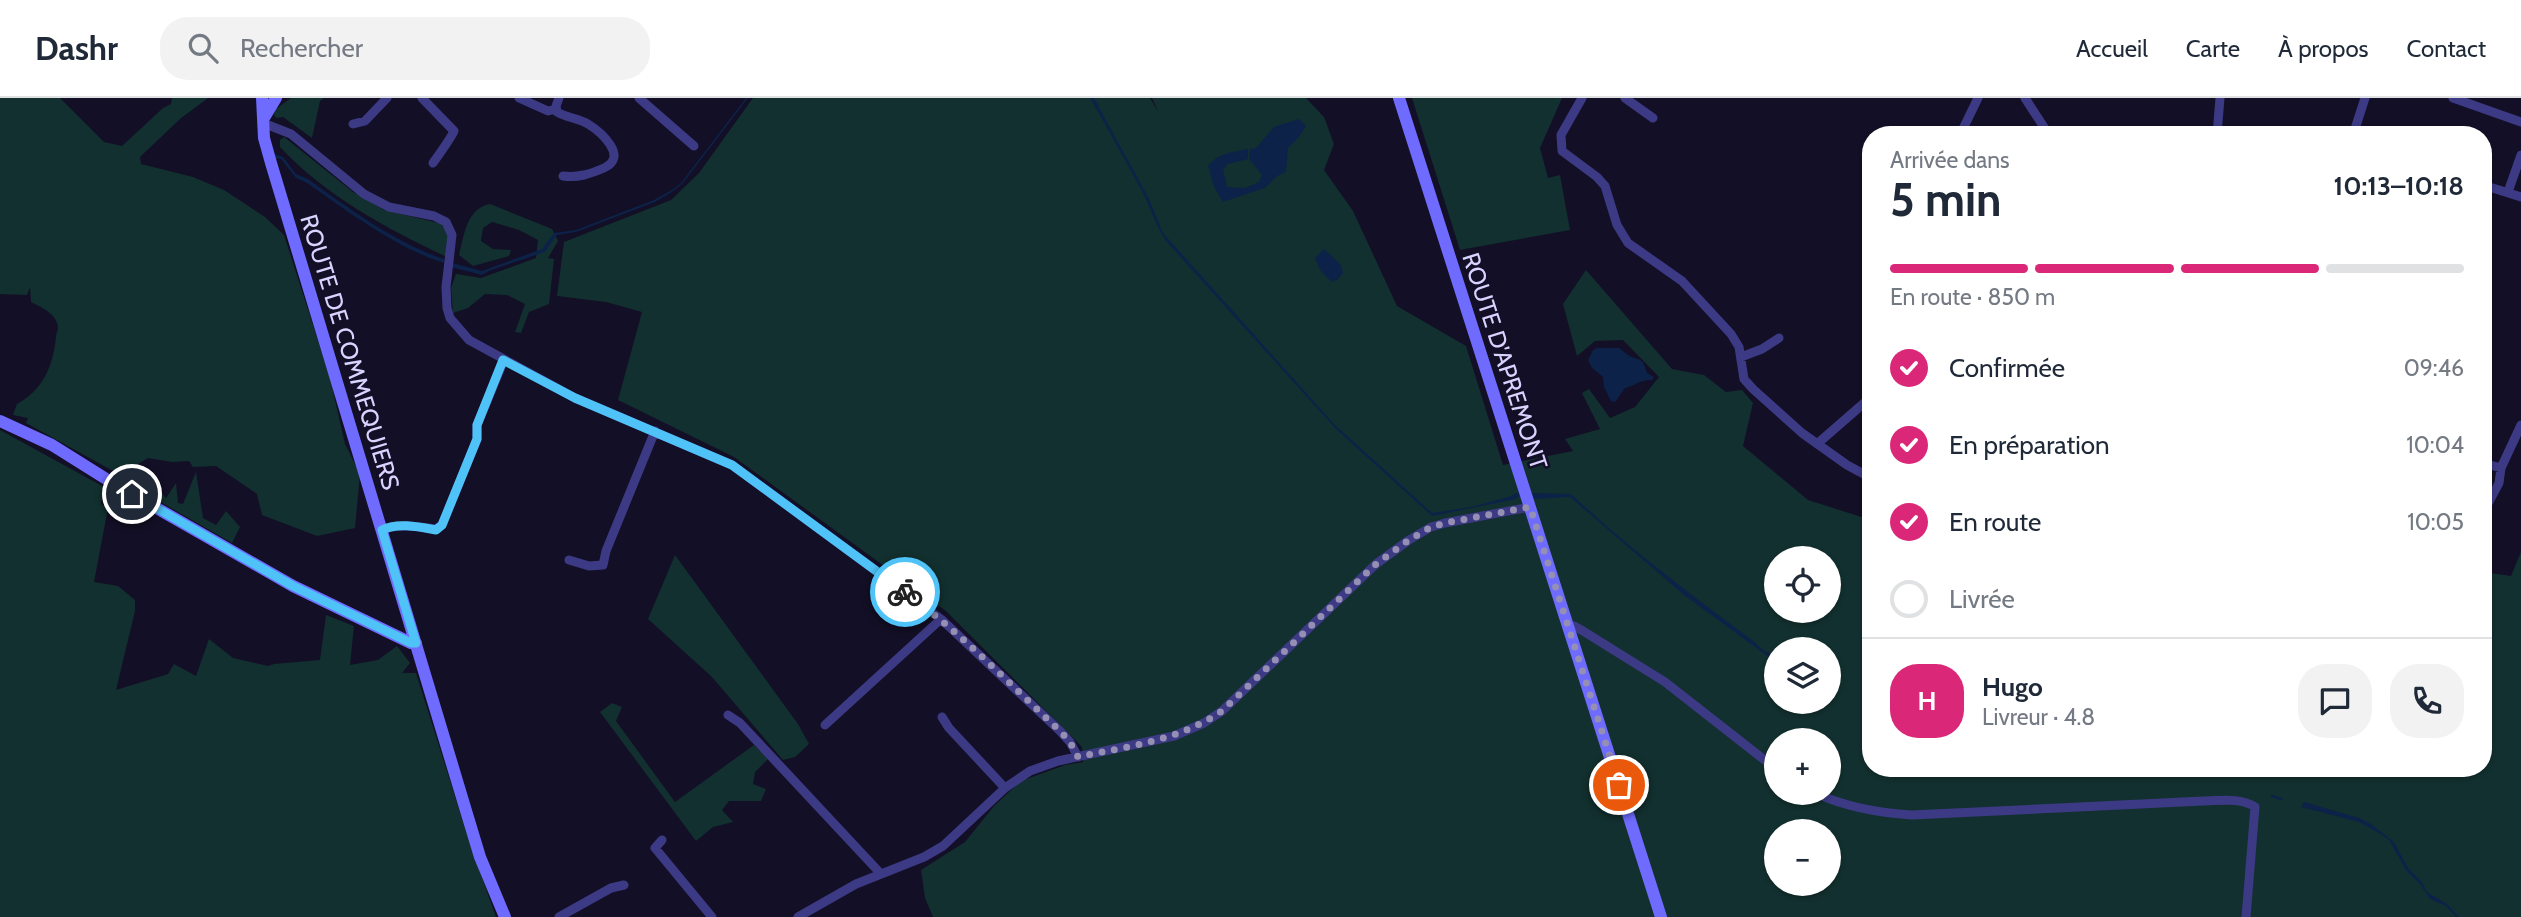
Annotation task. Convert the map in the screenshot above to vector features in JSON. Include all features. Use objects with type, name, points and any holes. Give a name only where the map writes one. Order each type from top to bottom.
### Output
[{"type":"street","name":"ROUTE DE COMMEQUIERS","points":[[262,98],[271,163],[480,857],[505,917]]},
{"type":"street","points":[[276,98],[263,120],[291,134],[364,194],[389,207],[434,216],[446,222],[452,234],[446,297],[450,318],[469,340],[575,398],[732,465],[941,619],[1060,731],[1078,757]]},
{"type":"street","points":[[353,124],[365,121],[387,98]]},
{"type":"street","points":[[422,98],[454,131],[452,138],[440,150],[433,163]]},
{"type":"street","points":[[519,98],[548,111],[556,109]]},
{"type":"street","points":[[556,109],[559,98]]},
{"type":"street","points":[[639,98],[694,146]]},
{"type":"street","name":"ROUTE D'APREMONT","points":[[1399,98],[1661,917]]},
{"type":"street","points":[[1582,98],[1561,135],[1562,150],[1605,186],[1617,225],[1628,243],[1682,281],[1731,334],[1739,347],[1744,379],[1753,390],[1817,444],[1862,473]]},
{"type":"street","points":[[1625,98],[1653,118]]},
{"type":"street","points":[[1965,126],[1979,98]]},
{"type":"street","points":[[2025,98],[2043,126]]},
{"type":"street","points":[[2218,126],[2220,98]]},
{"type":"street","points":[[2356,126],[2365,98]]},
{"type":"street","points":[[2453,98],[2521,122]]},
{"type":"street","points":[[556,109],[562,115],[591,126],[611,144],[615,152],[607,167],[582,176],[562,176]]},
{"type":"street","points":[[2508,192],[2521,155]]},
{"type":"street","points":[[2492,188],[2521,197]]},
{"type":"street","points":[[1741,357],[1762,349],[1779,338]]},
{"type":"street","points":[[382,530],[387,527],[416,527],[436,530],[442,525],[477,439],[477,425],[503,360]]},
{"type":"street","points":[[1817,444],[1862,405]]},
{"type":"street","points":[[0,421],[52,445],[111,482],[293,586],[365,622],[416,643]]},
{"type":"street","points":[[2492,496],[2499,483],[2501,468],[2521,425]]},
{"type":"street","points":[[569,560],[589,566],[603,565],[606,551],[654,430]]},
{"type":"street","points":[[2492,466],[2501,468]]},
{"type":"street","points":[[798,917],[834,896],[943,846],[1005,788],[1042,766],[1174,736],[1204,723],[1222,711],[1376,564],[1431,527],[1530,507]]},
{"type":"street","points":[[825,725],[941,619]]},
{"type":"street","points":[[1568,627],[1574,626],[1583,631],[1665,682],[1764,760]]},
{"type":"street","points":[[728,715],[740,723],[881,874]]},
{"type":"street","points":[[942,717],[1005,788]]},
{"type":"street","points":[[1841,803],[1872,811],[1912,815],[2240,801],[2255,807],[2246,917]]},
{"type":"street","points":[[662,841],[655,848],[712,917]]},
{"type":"street","points":[[559,917],[611,888],[624,886]]},
{"type":"green space","points":[[0,98],[60,98],[104,142],[122,146],[163,108],[171,104],[172,98],[208,98],[180,119],[140,157],[141,164],[193,177],[224,190],[265,217],[284,235],[330,378],[345,444],[360,474],[355,528],[317,536],[262,515],[257,494],[216,466],[193,467],[189,461],[172,462],[148,458],[125,472],[130,478],[152,482],[166,498],[176,483],[178,503],[183,504],[196,472],[203,518],[216,525],[226,511],[240,527],[232,543],[115,476],[115,472],[26,423],[28,418],[13,415],[17,404],[34,392],[45,376],[52,358],[58,327],[52,315],[31,302],[30,287],[27,295],[0,294]]},
{"type":"green space","points":[[291,98],[324,98],[320,101],[312,138],[283,117],[276,118],[276,109]]},
{"type":"green space","points":[[753,98],[1150,98],[1158,111],[1152,98],[1306,98],[1324,117],[1334,144],[1324,170],[1353,211],[1397,306],[1466,346],[1503,465],[1573,451],[1565,439],[1600,429],[1582,393],[1589,389],[1610,418],[1635,407],[1659,377],[1623,340],[1595,341],[1577,356],[1563,304],[1586,270],[1672,369],[1704,375],[1726,392],[1742,390],[1753,403],[1743,446],[1808,500],[1862,517],[1862,777],[2492,777],[2492,573],[2511,576],[2521,552],[2521,917],[933,917],[925,898],[921,870],[965,842],[994,806],[1021,781],[1065,765],[1083,762],[1082,747],[946,611],[734,457],[618,400],[642,312],[606,302],[557,296],[564,242],[671,200],[699,173]]},
{"type":"green space","points":[[1412,98],[1562,98],[1540,148],[1548,178],[1560,175],[1570,230],[1460,250]]},
{"type":"green space","points":[[284,137],[353,192],[384,210],[443,224],[449,232],[447,257],[380,223],[337,196],[280,147],[280,140]]},
{"type":"green space","points":[[490,204],[552,229],[558,241],[548,258],[554,259],[549,304],[529,312],[521,333],[515,332],[525,304],[507,295],[485,294],[468,308],[453,313],[451,288],[456,274],[481,278],[536,258],[538,240],[519,230],[492,222],[483,228],[481,241],[493,249],[511,250],[509,256],[473,266],[459,255],[471,217],[476,211]]},
{"type":"green space","points":[[0,430],[104,487],[101,504],[108,508],[94,582],[118,586],[135,600],[135,611],[116,690],[168,674],[174,664],[196,676],[209,639],[233,658],[268,666],[320,660],[326,615],[354,626],[350,665],[378,660],[397,646],[410,663],[402,673],[416,673],[496,917],[0,917]]},
{"type":"green space","points":[[675,555],[798,724],[809,744],[795,757],[783,760],[712,677],[648,619]]},
{"type":"green space","points":[[612,703],[622,707],[616,721],[675,802],[754,745],[768,759],[755,772],[753,784],[766,789],[761,801],[729,801],[722,810],[733,822],[713,827],[696,841],[600,712]]},
{"type":"water","points":[[746,98],[683,183],[655,202],[576,232],[557,235],[545,252],[482,275],[451,267],[452,263],[482,271],[542,249],[554,233],[576,230],[654,200],[672,190],[681,183]]},
{"type":"water","points":[[1090,98],[1094,98],[1149,199],[1163,233],[1334,424],[1432,513],[1471,507],[1519,492],[1520,495],[1516,499],[1432,516],[1336,429],[1166,241],[1143,193]]},
{"type":"water","points":[[1299,119],[1306,126],[1288,148],[1286,172],[1277,176],[1265,188],[1223,202],[1214,187],[1208,166],[1221,156],[1248,149],[1248,159],[1228,164],[1223,169],[1227,187],[1245,188],[1259,182],[1262,175],[1249,159],[1250,149],[1256,148],[1274,127]]},
{"type":"water","points":[[274,154],[283,157],[296,174],[308,179],[373,224],[444,259],[444,263],[409,249],[373,228],[296,178]]},
{"type":"water","points":[[1324,249],[1341,265],[1343,273],[1332,282],[1320,270],[1315,258]]},
{"type":"water","points":[[1597,348],[1619,348],[1642,361],[1647,373],[1654,377],[1625,388],[1615,402],[1611,401],[1604,387],[1603,377],[1592,368],[1588,360]]},
{"type":"water","points":[[1532,493],[1571,494],[1661,571],[1756,643],[1764,654],[1684,595],[1570,497],[1534,499]]},
{"type":"water","points":[[2304,802],[2371,824],[2394,842],[2408,868],[2422,882],[2427,892],[2447,904],[2459,917],[2446,906],[2430,899],[2406,870],[2389,840],[2359,822],[2301,807]]},
{"type":"waterway","points":[[2272,796],[2281,799]]},
{"type":"way so far","points":[[905,592],[979,653],[1060,731],[1078,757],[1174,736],[1204,723],[1222,711],[1376,564],[1409,540],[1431,527],[1445,523],[1530,507],[1619,785]]},
{"type":"route","points":[[132,494],[293,586],[365,622],[416,643],[382,530],[387,527],[416,527],[436,530],[442,525],[477,439],[477,425],[503,360],[575,398],[732,465],[905,592]]}]
